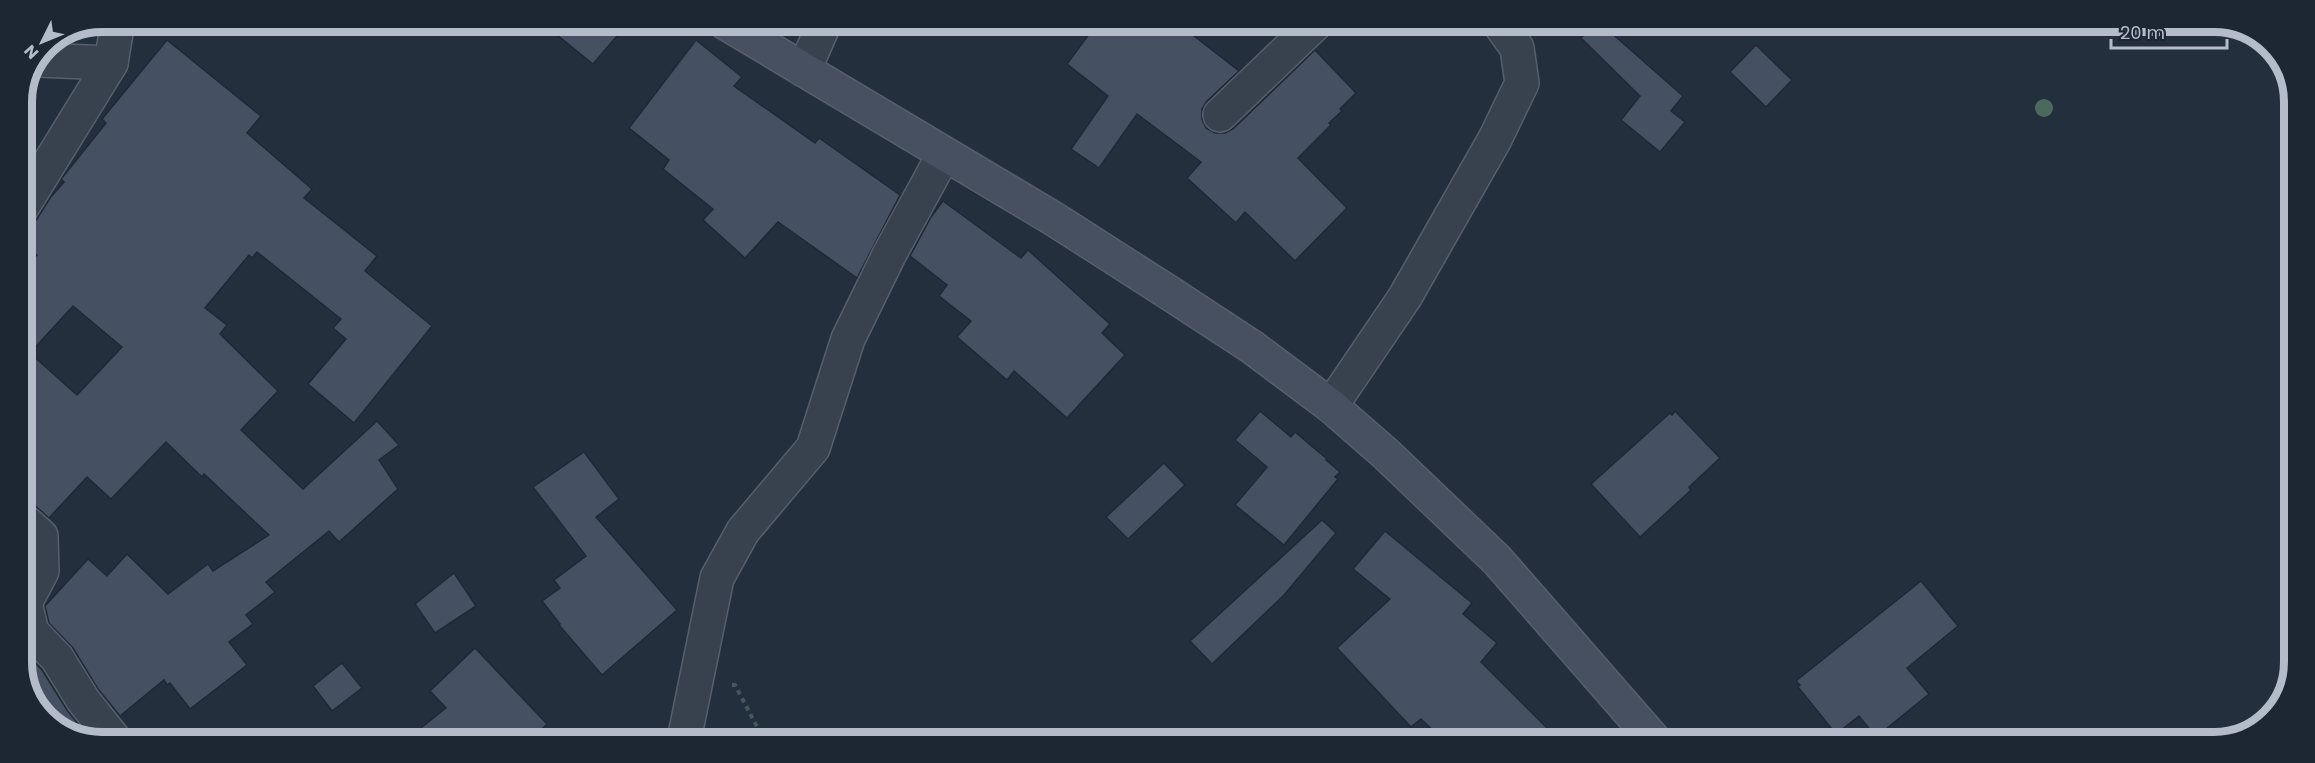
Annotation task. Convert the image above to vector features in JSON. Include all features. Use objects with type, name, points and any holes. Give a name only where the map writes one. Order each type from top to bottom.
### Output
[{"type":"main road","points":[[741,32],[1054,219],[1252,347],[1330,406],[1386,454],[1497,560],[1647,732]]},
{"type":"street","points":[[32,191],[111,63],[116,32]]},
{"type":"street","points":[[804,70],[821,32]]},
{"type":"street","points":[[1220,115],[1307,32]]},
{"type":"street","points":[[1330,406],[1405,297],[1495,139],[1522,83],[1517,48],[1505,32]]},
{"type":"street","points":[[72,61],[111,63]]},
{"type":"street","points":[[685,732],[717,578],[743,531],[813,448],[848,339],[888,255],[944,154]]},
{"type":"street","points":[[32,528],[41,536],[42,571],[32,590]]},
{"type":"street","points":[[32,632],[57,658],[83,700],[108,732]]},
{"type":"path","points":[[694,681],[735,685],[760,732]]},
{"type":"building","points":[[553,32],[620,32],[593,64]]},
{"type":"building","points":[[1091,32],[1189,32],[1239,71],[1207,101],[1202,109],[1202,119],[1206,128],[1215,133],[1225,133],[1233,129],[1315,50],[1356,93],[1329,123],[1331,125],[1298,158],[1347,208],[1295,261],[1245,212],[1236,223],[1187,178],[1201,162],[1137,114],[1099,168],[1071,149],[1108,96],[1067,64]]},
{"type":"building","points":[[1587,32],[1610,32],[1683,96],[1671,111],[1685,122],[1660,152],[1621,120],[1640,96],[1581,38]]},
{"type":"building","points":[[167,40],[261,116],[247,133],[312,189],[304,198],[377,256],[365,271],[432,326],[354,423],[308,384],[346,339],[333,328],[341,319],[257,252],[252,258],[249,255],[205,308],[227,325],[220,334],[278,391],[241,430],[303,489],[377,421],[399,445],[379,460],[398,489],[339,542],[329,531],[266,582],[275,592],[246,615],[253,624],[229,642],[247,665],[190,709],[170,683],[167,685],[164,680],[120,716],[98,689],[73,648],[49,623],[45,606],[88,559],[107,576],[127,554],[168,594],[208,564],[213,571],[269,535],[204,474],[202,477],[166,442],[111,499],[87,477],[49,518],[32,504],[32,355],[77,395],[122,347],[73,306],[32,351],[32,260],[37,255],[32,251],[32,223],[64,182],[61,179],[106,123],[102,119]]},
{"type":"building","points":[[696,40],[742,77],[734,86],[815,143],[819,138],[900,195],[857,278],[778,222],[745,258],[703,220],[713,209],[663,169],[669,160],[629,128]]},
{"type":"building","points":[[1756,45],[1792,80],[1766,107],[1730,72]]},
{"type":"building","points":[[943,201],[1021,258],[1028,250],[1110,324],[1102,333],[1125,355],[1067,418],[1014,371],[1007,380],[957,337],[971,321],[939,296],[947,285],[910,256],[931,217]]},
{"type":"building","points":[[1260,411],[1291,437],[1295,432],[1340,472],[1335,477],[1338,479],[1284,545],[1235,505],[1267,467],[1235,440]]},
{"type":"building","points":[[1675,411],[1720,458],[1689,487],[1691,490],[1640,537],[1591,484]]},
{"type":"building","points":[[584,452],[619,499],[596,517],[677,610],[602,675],[559,625],[542,601],[560,588],[554,580],[586,556],[533,487]]},
{"type":"building","points":[[1164,463],[1185,485],[1128,539],[1106,517]]},
{"type":"building","points":[[1322,520],[1336,533],[1284,595],[1212,664],[1190,641]]},
{"type":"building","points":[[1385,531],[1472,603],[1463,614],[1497,643],[1481,662],[1551,732],[1435,732],[1421,719],[1411,727],[1337,648],[1390,599],[1353,569]]},
{"type":"building","points":[[454,573],[476,606],[435,633],[415,604]]},
{"type":"building","points":[[1921,581],[1958,626],[1907,668],[1929,694],[1882,732],[1872,732],[1859,716],[1839,732],[1834,732],[1798,687],[1800,685],[1796,681]]},
{"type":"building","points":[[475,648],[547,724],[539,732],[416,732],[446,708],[430,691]]},
{"type":"building","points":[[32,660],[42,670],[82,728],[63,720],[46,704],[37,688]]},
{"type":"building","points":[[342,663],[362,688],[332,711],[313,686]]}]
